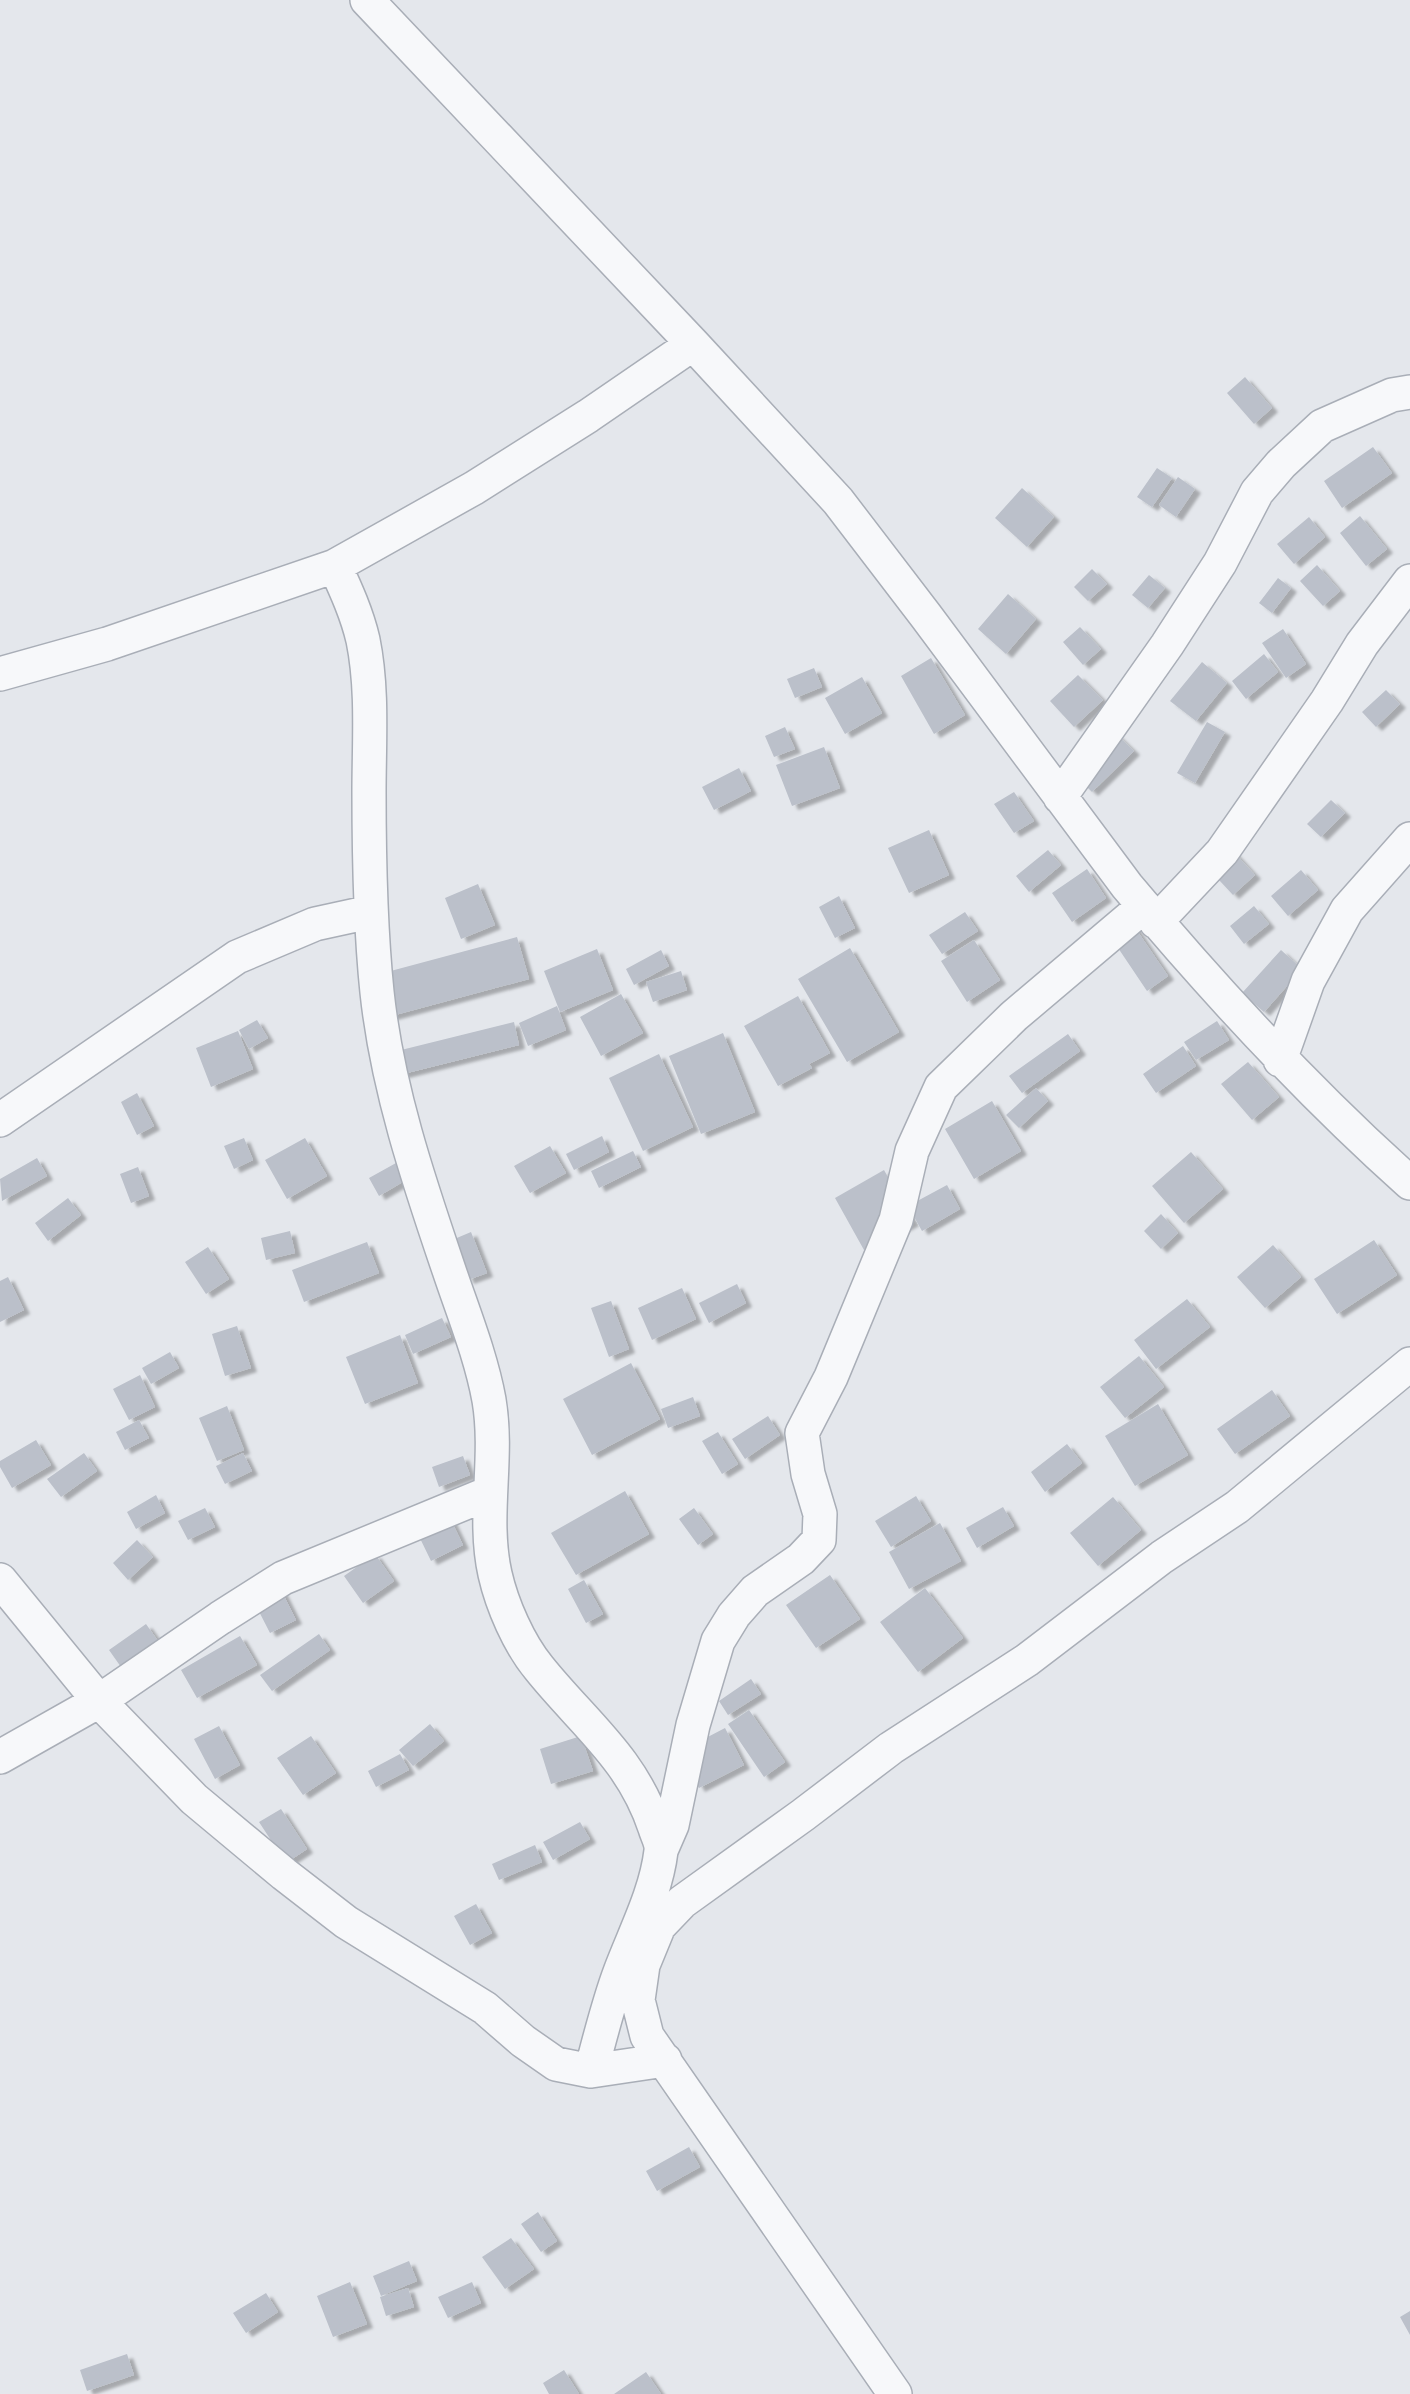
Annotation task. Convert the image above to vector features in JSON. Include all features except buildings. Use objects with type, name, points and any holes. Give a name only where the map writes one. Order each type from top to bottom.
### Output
[{"type":"street","points":[[368,0],[838,501],[1150,914],[1280,1060],[1410,1183]]},
{"type":"street","points":[[0,674],[107,644],[335,566],[474,488],[588,417],[693,344]]},
{"type":"street","points":[[1060,797],[1209,581],[1257,492],[1300,444],[1322,426],[1392,395],[1410,392]]},
{"type":"street","points":[[335,566],[354,610],[367,660],[370,912],[377,994],[387,1056],[406,1136],[489,1397],[493,1437],[493,1475],[489,1493],[488,1534],[495,1578],[520,1640],[538,1667],[604,1740],[638,1786],[647,1803],[662,1848]]},
{"type":"street","points":[[591,2072],[619,1975],[650,1899],[662,1848],[672,1825],[693,1725],[718,1641],[734,1615],[755,1591],[801,1559],[819,1540],[820,1514],[808,1474],[802,1433],[831,1377],[896,1220],[912,1151],[941,1087],[1014,1016],[1150,914],[1222,852],[1327,701],[1362,644],[1410,581]]},
{"type":"street","points":[[1280,1060],[1308,981],[1347,910],[1410,839]]},
{"type":"street","points":[[0,1120],[237,957],[315,924],[370,912]]},
{"type":"street","points":[[895,2394],[647,2036],[639,2000],[643,1965],[659,1926],[682,1902],[891,1748],[1027,1660],[1162,1557],[1237,1508],[1406,1378]]},
{"type":"street","points":[[0,1757],[99,1701],[283,1578],[489,1493]]},
{"type":"street","points":[[0,1580],[99,1701],[194,1800],[346,1922],[485,2008],[523,2041],[556,2064],[591,2072],[665,2060]]}]
